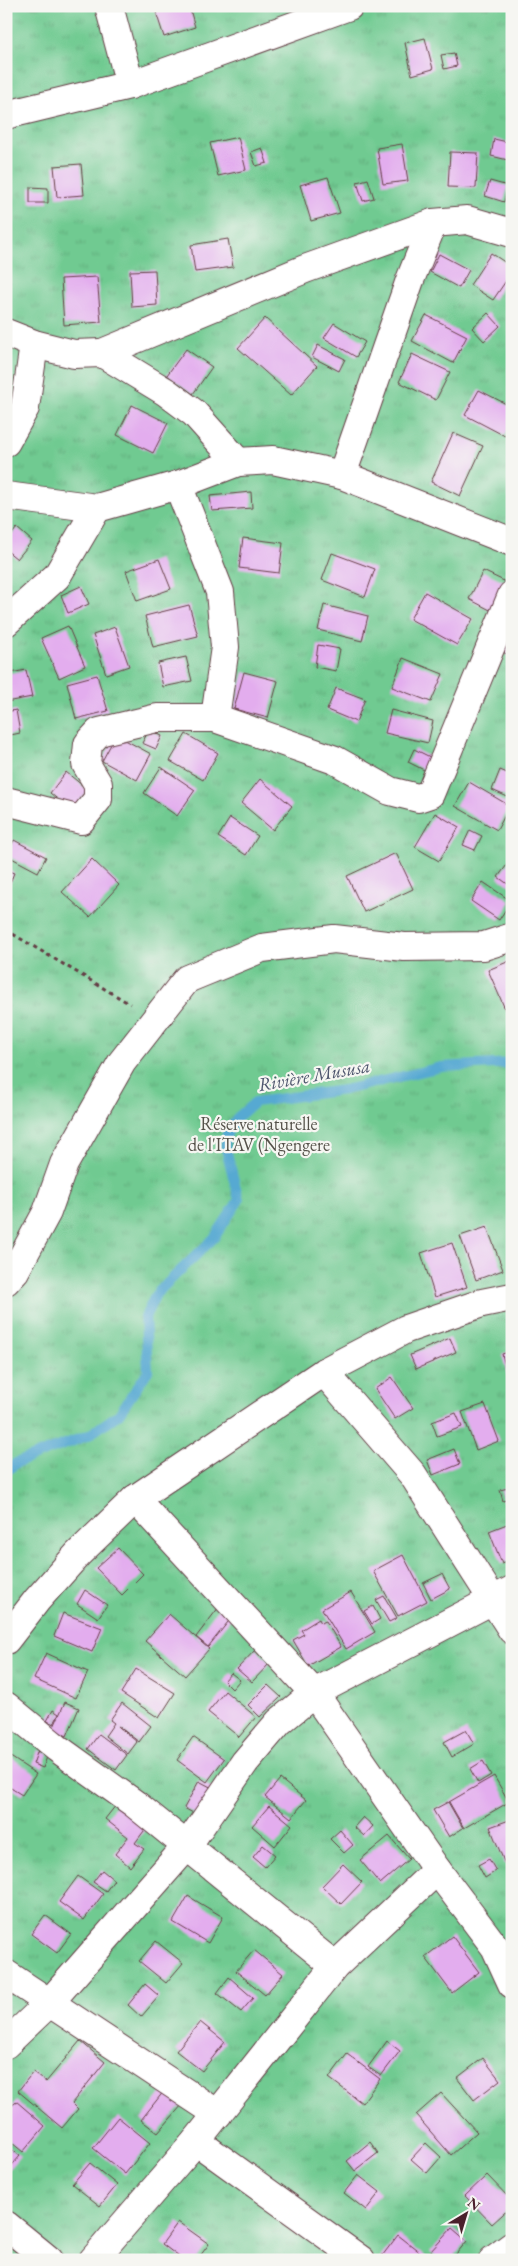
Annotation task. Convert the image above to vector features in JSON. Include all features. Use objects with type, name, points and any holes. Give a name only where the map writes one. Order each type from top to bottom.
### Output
[{"type":"street","points":[[109,6],[130,85]]},
{"type":"street","points":[[6,115],[130,85],[342,7]]},
{"type":"street","points":[[6,334],[34,344],[74,354],[102,353],[305,269],[433,223],[467,220],[512,233]]},
{"type":"street","points":[[342,475],[410,280],[433,223]]},
{"type":"street","points":[[6,442],[24,408],[34,344]]},
{"type":"street","points":[[102,353],[152,383],[194,413],[238,462]]},
{"type":"street","points":[[6,496],[96,508],[178,485],[238,462],[273,460],[342,475],[512,542]]},
{"type":"street","points":[[178,485],[220,592],[225,647],[215,718]]},
{"type":"street","points":[[6,622],[57,576],[96,508]]},
{"type":"street","points":[[6,801],[81,820],[98,799],[98,784],[86,764],[88,744],[99,732],[157,718],[215,718],[335,760],[390,791],[418,798],[430,794],[512,595]]},
{"type":"street","points":[[6,1281],[15,1270],[48,1212],[64,1164],[122,1062],[187,979],[262,948],[334,938],[404,947],[484,946],[512,937]]},
{"type":"street","points":[[6,1640],[37,1600],[78,1554],[135,1498],[324,1372],[406,1329],[482,1303],[512,1297]]},
{"type":"street","points":[[324,1372],[413,1475],[501,1594],[512,1630]]},
{"type":"street","points":[[135,1498],[314,1693],[437,1870],[503,1946],[512,1984]]},
{"type":"street","points":[[6,2044],[49,2003],[187,1846],[244,1762],[279,1722],[314,1693],[501,1594]]},
{"type":"street","points":[[6,1706],[57,1748],[135,1804],[334,1966]]},
{"type":"street","points":[[93,2260],[196,2141],[334,1966],[437,1870]]},
{"type":"street","points":[[6,1974],[218,2114]]},
{"type":"street","points":[[196,2141],[360,2260]]},
{"type":"street","points":[[6,2225],[49,2260]]},
{"type":"street","points":[[493,2260],[512,2246]]},
{"type":"path","points":[[6,930],[155,1018]]},
{"type":"green space","name":"Réserve naturelle de l'ITAV (Ngengere","points":[[6,6],[512,6],[512,2260],[6,2260]]},
{"type":"building","points":[[154,6],[189,6],[195,27],[164,37]]},
{"type":"building","points":[[425,38],[433,69],[412,75],[405,43]]},
{"type":"building","points":[[454,53],[457,66],[444,69],[441,55]]},
{"type":"building","points":[[238,137],[246,170],[218,176],[210,143]]},
{"type":"building","points":[[494,139],[512,143],[512,161],[491,156]]},
{"type":"building","points":[[402,144],[408,181],[383,184],[377,148]]},
{"type":"building","points":[[262,148],[267,163],[256,166],[251,152]]},
{"type":"building","points":[[450,152],[478,153],[476,188],[448,187]]},
{"type":"building","points":[[81,164],[84,195],[57,197],[54,166]]},
{"type":"building","points":[[328,177],[340,213],[311,221],[300,185]]},
{"type":"building","points":[[368,179],[374,198],[363,201],[357,182]]},
{"type":"building","points":[[490,181],[508,186],[504,202],[485,196]]},
{"type":"building","points":[[30,187],[48,188],[48,203],[30,203]]},
{"type":"building","points":[[228,239],[233,267],[195,272],[191,245]]},
{"type":"building","points":[[491,253],[512,267],[512,272],[493,300],[470,285]]},
{"type":"building","points":[[439,254],[469,270],[459,288],[430,272]]},
{"type":"building","points":[[155,270],[157,305],[132,307],[130,271]]},
{"type":"building","points":[[97,277],[101,322],[64,325],[61,279]]},
{"type":"building","points":[[488,313],[500,326],[484,341],[472,328]]},
{"type":"building","points":[[426,315],[467,336],[453,363],[412,341]]},
{"type":"building","points":[[265,318],[317,366],[291,395],[238,348]]},
{"type":"building","points":[[334,323],[365,342],[356,357],[324,338]]},
{"type":"building","points":[[318,345],[345,359],[339,371],[312,357]]},
{"type":"building","points":[[186,349],[212,367],[193,394],[167,375]]},
{"type":"building","points":[[412,354],[450,372],[436,400],[399,382]]},
{"type":"building","points":[[479,390],[512,407],[512,423],[505,436],[465,415]]},
{"type":"building","points":[[6,394],[15,397],[11,411],[6,409]]},
{"type":"building","points":[[132,405],[168,423],[153,453],[117,435]]},
{"type":"building","points":[[453,433],[483,446],[460,496],[431,482]]},
{"type":"building","points":[[251,492],[252,508],[212,511],[210,496]]},
{"type":"building","points":[[17,528],[32,541],[17,559],[6,550],[6,541]]},
{"type":"building","points":[[243,538],[283,543],[279,573],[239,568]]},
{"type":"building","points":[[332,553],[375,569],[365,597],[322,580]]},
{"type":"building","points":[[159,559],[171,589],[137,601],[126,571]]},
{"type":"building","points":[[483,571],[506,582],[492,611],[469,599]]},
{"type":"building","points":[[81,586],[89,604],[68,613],[61,595]]},
{"type":"building","points":[[425,592],[473,619],[457,645],[410,619]]},
{"type":"building","points":[[189,605],[198,636],[153,647],[145,616]]},
{"type":"building","points":[[324,605],[368,616],[362,641],[318,630]]},
{"type":"building","points":[[68,626],[85,666],[59,678],[41,638]]},
{"type":"building","points":[[115,627],[129,666],[106,674],[93,635]]},
{"type":"building","points":[[512,634],[512,657],[501,651]]},
{"type":"building","points":[[318,645],[340,649],[336,671],[315,667]]},
{"type":"building","points":[[186,657],[192,681],[163,687],[158,663]]},
{"type":"building","points":[[403,658],[443,674],[431,702],[392,687]]},
{"type":"building","points":[[26,670],[32,697],[6,702],[6,674]]},
{"type":"building","points":[[244,672],[278,681],[268,718],[234,709]]},
{"type":"building","points":[[97,675],[108,711],[76,719],[67,683]]},
{"type":"building","points":[[336,688],[365,699],[356,722],[327,710]]},
{"type":"building","points":[[16,710],[20,733],[6,736],[6,712]]},
{"type":"building","points":[[391,710],[433,721],[428,743],[385,733]]},
{"type":"building","points":[[149,730],[162,736],[156,749],[142,743]]},
{"type":"building","points":[[186,734],[218,753],[203,780],[170,761]]},
{"type":"building","points":[[116,735],[151,754],[137,780],[102,761]]},
{"type":"building","points":[[414,749],[432,758],[426,771],[408,762]]},
{"type":"building","points":[[161,767],[195,790],[177,816],[144,793]]},
{"type":"building","points":[[500,770],[512,775],[512,799],[492,790]]},
{"type":"building","points":[[66,772],[88,790],[72,811],[50,793]]},
{"type":"building","points":[[260,779],[292,806],[273,830],[241,803]]},
{"type":"building","points":[[469,782],[510,806],[497,830],[455,806]]},
{"type":"building","points":[[435,813],[459,827],[439,861],[415,847]]},
{"type":"building","points":[[230,818],[258,836],[246,855],[218,837]]},
{"type":"building","points":[[470,830],[482,836],[475,850],[463,845]]},
{"type":"building","points":[[14,840],[46,857],[38,872],[6,855]]},
{"type":"building","points":[[396,853],[413,889],[364,912],[347,876]]},
{"type":"building","points":[[512,858],[512,887],[498,877]]},
{"type":"building","points":[[92,859],[119,885],[90,917],[62,892]]},
{"type":"building","points":[[6,870],[14,873],[6,892]]},
{"type":"building","points":[[483,882],[511,901],[499,920],[471,901]]},
{"type":"building","points":[[512,960],[512,1007],[505,1009],[488,970]]},
{"type":"building","points":[[487,1227],[503,1270],[476,1280],[460,1236]]},
{"type":"building","points":[[452,1243],[467,1287],[435,1297],[421,1253]]},
{"type":"building","points":[[450,1338],[456,1352],[416,1369],[410,1355]]},
{"type":"building","points":[[512,1351],[512,1389],[511,1389],[502,1354]]},
{"type":"building","points":[[392,1377],[413,1408],[395,1419],[375,1389]]},
{"type":"building","points":[[485,1404],[499,1441],[476,1450],[462,1412]]},
{"type":"building","points":[[456,1413],[462,1427],[437,1436],[432,1422]]},
{"type":"building","points":[[454,1449],[460,1464],[433,1475],[427,1460]]},
{"type":"building","points":[[512,1487],[512,1498],[503,1501],[500,1490]]},
{"type":"building","points":[[512,1522],[512,1560],[502,1564],[489,1531]]},
{"type":"building","points":[[118,1548],[143,1574],[122,1595],[96,1568]]},
{"type":"building","points":[[403,1555],[427,1601],[398,1616],[373,1571]]},
{"type":"building","points":[[442,1574],[450,1589],[431,1599],[423,1583]]},
{"type":"building","points":[[85,1590],[107,1605],[98,1618],[77,1604]]},
{"type":"building","points":[[351,1592],[375,1632],[346,1649],[322,1609]]},
{"type":"building","points":[[384,1596],[397,1618],[389,1622],[376,1600]]},
{"type":"building","points":[[373,1606],[380,1619],[372,1624],[364,1611]]},
{"type":"building","points":[[219,1607],[232,1617],[208,1647],[196,1637]]},
{"type":"building","points":[[63,1613],[102,1628],[92,1652],[54,1636]]},
{"type":"building","points":[[169,1614],[209,1649],[185,1676],[145,1641]]},
{"type":"building","points":[[319,1619],[321,1623],[326,1621],[341,1647],[308,1666],[293,1640],[304,1634],[301,1630]]},
{"type":"building","points":[[256,1649],[270,1663],[252,1682],[237,1669]]},
{"type":"building","points":[[46,1653],[88,1672],[76,1698],[34,1679]]},
{"type":"building","points":[[136,1669],[175,1693],[159,1718],[121,1693]]},
{"type":"building","points":[[231,1673],[240,1680],[232,1689],[224,1681]]},
{"type":"building","points":[[268,1685],[281,1697],[260,1717],[248,1705]]},
{"type":"building","points":[[225,1691],[256,1717],[239,1737],[208,1712]]},
{"type":"building","points":[[65,1702],[79,1708],[67,1736],[53,1729]]},
{"type":"building","points":[[122,1703],[151,1726],[139,1742],[118,1726],[137,1742],[128,1754],[105,1736],[114,1723],[110,1720]]},
{"type":"building","points":[[53,1710],[59,1714],[54,1724],[47,1721]]},
{"type":"building","points":[[466,1730],[474,1744],[452,1757],[444,1742]]},
{"type":"building","points":[[99,1734],[127,1755],[116,1770],[88,1749]]},
{"type":"building","points":[[193,1737],[224,1759],[207,1782],[177,1760]]},
{"type":"building","points":[[38,1750],[48,1754],[43,1768],[33,1764]]},
{"type":"building","points":[[6,1754],[36,1774],[22,1795],[6,1785]]},
{"type":"building","points":[[483,1761],[491,1775],[478,1783],[470,1769]]},
{"type":"building","points":[[494,1776],[509,1802],[464,1828],[449,1802]]},
{"type":"building","points":[[280,1779],[306,1800],[291,1818],[265,1797]]},
{"type":"building","points":[[199,1781],[218,1791],[204,1819],[184,1808]]},
{"type":"building","points":[[120,1800],[150,1823],[135,1843],[144,1849],[130,1867],[115,1854],[128,1837],[105,1819]]},
{"type":"building","points":[[448,1802],[463,1828],[449,1837],[433,1810]]},
{"type":"building","points":[[269,1806],[292,1825],[275,1846],[252,1826]]},
{"type":"building","points":[[363,1817],[373,1826],[364,1836],[354,1827]]},
{"type":"building","points":[[512,1819],[512,1862],[505,1864],[490,1827]]},
{"type":"building","points":[[340,1830],[353,1845],[344,1853],[330,1839]]},
{"type":"building","points":[[389,1836],[409,1859],[380,1884],[360,1860]]},
{"type":"building","points":[[263,1845],[275,1855],[265,1867],[253,1857]]},
{"type":"building","points":[[489,1859],[496,1871],[485,1878],[478,1865]]},
{"type":"building","points":[[343,1864],[362,1882],[341,1904],[322,1886]]},
{"type":"building","points":[[102,1870],[114,1880],[106,1891],[93,1882]]},
{"type":"building","points":[[78,1876],[103,1894],[84,1920],[59,1902]]},
{"type":"building","points":[[188,1896],[223,1917],[208,1943],[173,1922]]},
{"type":"building","points":[[45,1915],[71,1934],[57,1953],[31,1934]]},
{"type":"building","points":[[452,1936],[479,1972],[452,1993],[425,1957]]},
{"type":"building","points":[[156,1941],[183,1963],[166,1983],[139,1961]]},
{"type":"building","points":[[254,1950],[283,1974],[265,1995],[236,1971]]},
{"type":"building","points":[[229,1977],[253,1998],[241,2012],[217,1993]]},
{"type":"building","points":[[145,1984],[159,1996],[141,2017],[128,2005]]},
{"type":"building","points":[[200,2022],[225,2042],[202,2071],[176,2051]]},
{"type":"building","points":[[80,2041],[105,2062],[72,2103],[78,2109],[62,2128],[18,2091],[33,2072],[46,2082]]},
{"type":"building","points":[[387,2041],[400,2051],[381,2076],[368,2067]]},
{"type":"building","points":[[347,2054],[380,2079],[362,2103],[329,2078]]},
{"type":"building","points":[[483,2058],[500,2080],[474,2100],[457,2078]]},
{"type":"building","points":[[164,2091],[182,2105],[158,2133],[141,2120]]},
{"type":"building","points":[[441,2093],[477,2132],[451,2155],[416,2115]]},
{"type":"building","points":[[16,2101],[45,2126],[23,2152],[6,2138],[6,2113]]},
{"type":"building","points":[[118,2117],[150,2143],[125,2174],[93,2148]]},
{"type":"building","points":[[370,2142],[378,2153],[355,2171],[347,2161]]},
{"type":"building","points":[[426,2143],[441,2157],[427,2173],[411,2159]]},
{"type":"building","points":[[6,2145],[20,2156],[6,2172]]},
{"type":"building","points":[[90,2163],[117,2185],[100,2206],[72,2184]]},
{"type":"building","points":[[358,2175],[380,2192],[366,2210],[344,2193]]},
{"type":"building","points":[[487,2175],[512,2201],[512,2206],[492,2224],[465,2196]]},
{"type":"building","points":[[178,2222],[209,2244],[197,2260],[183,2260],[162,2244]]},
{"type":"building","points":[[452,2228],[467,2241],[451,2260],[439,2260],[430,2252]]},
{"type":"building","points":[[398,2235],[430,2260],[379,2260]]},
{"type":"waterway","name":"Rivière Mususa","points":[[6,1472],[16,1463],[89,1435],[119,1414],[148,1371],[145,1317],[156,1294],[214,1238],[239,1200],[225,1145],[227,1133],[239,1116],[255,1102],[344,1090],[441,1067],[512,1063]]}]
